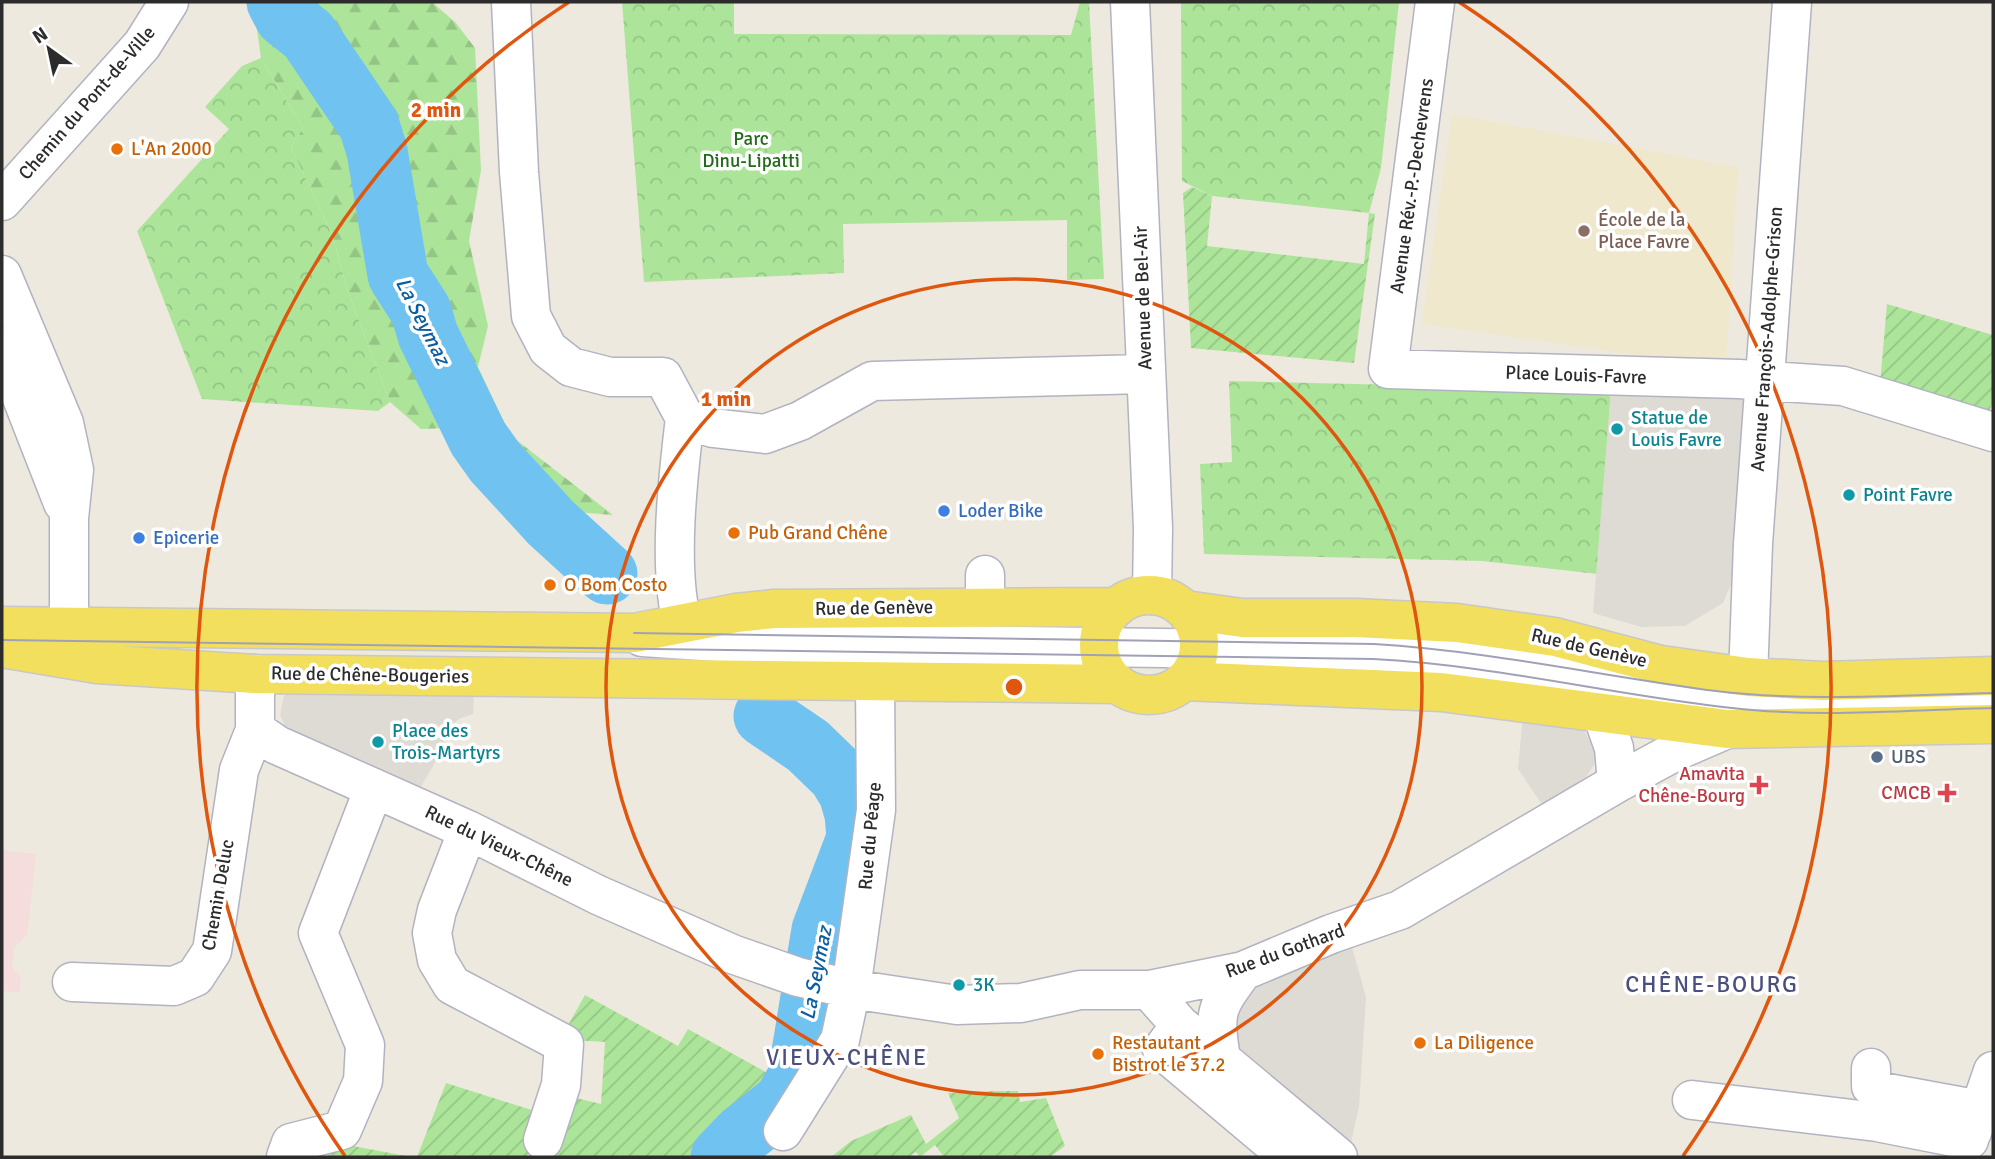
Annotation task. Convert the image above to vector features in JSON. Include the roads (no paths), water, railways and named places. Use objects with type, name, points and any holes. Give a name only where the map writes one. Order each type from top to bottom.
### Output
[{"type":"main road","name":"Rue de Genève","points":[[2,626],[634,634],[683,625],[727,628],[774,609],[985,591],[1115,607],[1130,598],[1168,602],[1242,618],[1355,618],[1457,623],[1555,637],[1661,665],[1737,702],[1993,724]]},
{"type":"main road","points":[[1168,602],[1198,635],[1191,665]]},
{"type":"main road","points":[[1115,607],[1100,632],[1099,648],[1105,669],[1117,684]]},
{"type":"main road","name":"Rue de Chêne-Bougeries","points":[[2,648],[97,664],[255,674],[740,680]]},
{"type":"main road","name":"Rue de Genève","points":[[740,680],[1117,684],[1140,694],[1157,694],[1172,689],[1191,665],[1441,692],[1602,714],[1737,702],[1823,681],[1993,676]]},
{"type":"street","name":"Chemin du Pont-de-Ville","points":[[2,201],[142,45],[169,2]]},
{"type":"street","points":[[511,2],[519,172],[531,316],[548,349],[571,367],[610,377],[663,377],[685,418],[677,509],[677,604],[683,625]]},
{"type":"street","name":"Avenue de Bel-Air","points":[[1130,2],[1153,528],[1168,602]]},
{"type":"street","name":"Avenue Rév.-P.-Dechevrens","points":[[1388,369],[1435,2]]},
{"type":"street","name":"Avenue François-Adolphe-Grison","points":[[1737,702],[1752,544],[1792,2]]},
{"type":"street","points":[[2,275],[64,423],[74,470],[59,627],[2,632]]},
{"type":"street","points":[[2,347],[69,518]]},
{"type":"street","name":"Place Louis-Favre","points":[[1388,369],[1843,386],[1993,432]]},
{"type":"street","points":[[685,418],[713,428],[765,434],[800,421],[872,381],[1146,374]]},
{"type":"street","points":[[634,634],[648,640],[727,628],[1099,648],[1191,665],[1373,651],[1459,658],[1737,702],[1823,705],[1993,701]]},
{"type":"street","points":[[727,628],[724,664],[740,680]]},
{"type":"street","points":[[255,674],[255,730]]},
{"type":"street","name":"Rue du Péage","points":[[783,1131],[840,1040],[844,987],[876,810],[875,681]]},
{"type":"street","name":"Rue du Gothard","points":[[844,987],[957,1005],[1021,1003],[1080,990],[1149,990],[1243,971],[1331,934],[1400,911],[1674,751],[1737,702]]},
{"type":"street","points":[[1602,714],[1614,748],[1617,783]]},
{"type":"street","name":"Rue du Vieux-Chêne","points":[[255,730],[277,745],[468,830],[671,928],[732,954],[798,977],[844,987]]},
{"type":"street","name":"Chemin Deluc","points":[[72,982],[174,986],[195,976],[212,951],[239,770],[255,730]]},
{"type":"street","points":[[286,1157],[291,1143],[342,1130],[363,1081],[365,1045],[318,933],[374,788]]},
{"type":"street","points":[[468,830],[437,909],[432,933],[437,960],[452,985],[564,1044],[561,1085],[543,1140]]},
{"type":"street","points":[[1220,1058],[1214,1022],[1224,996],[1243,971]]},
{"type":"street","points":[[1149,990],[1180,1025],[1338,1157]]},
{"type":"street","points":[[1180,1025],[1163,1050],[1289,1157]]},
{"type":"street","points":[[1871,1068],[1871,1086],[1971,1136]]},
{"type":"street","points":[[1971,1136],[1993,1071]]},
{"type":"street","points":[[1692,1100],[1971,1136]]},
{"type":"waterway","name":"La Seymaz","points":[[277,2],[285,17],[308,35],[369,125],[377,151],[398,275],[421,311],[428,335],[478,438],[495,462],[551,523],[607,574]]},
{"type":"waterway","name":"La Seymaz","points":[[721,1157],[742,1135],[784,1102],[798,1077],[822,930],[857,838],[855,814],[849,793],[838,775],[808,746],[764,716]]},
{"type":"tram line","points":[[634,633],[1374,644],[1460,652],[1673,685],[1751,694],[1854,697],[1993,693]]},
{"type":"tram line","points":[[2,640],[1373,659],[1463,667],[1687,702],[1764,711],[1862,712],[1993,708]]},
{"type":"place","name":"L'An 2000","points":[[117,149]]},
{"type":"place","name":"École de la Place Favre","points":[[1584,231]]},
{"type":"place","name":"Statue de Louis Favre","points":[[1617,429]]},
{"type":"place","name":"Point Favre","points":[[1849,495]]},
{"type":"place","name":"Loder Bike","points":[[944,511]]},
{"type":"place","name":"Pub Grand Chêne","points":[[734,533]]},
{"type":"place","name":"Epicerie","points":[[139,538]]},
{"type":"place","name":"O Bom Costo","points":[[550,585]]},
{"type":"place","name":"Place des Trois-Martyrs","points":[[378,742]]},
{"type":"place","name":"UBS","points":[[1877,757]]},
{"type":"place","name":"Amavita Chêne-Bourg","points":[[1759,785]]},
{"type":"place","name":"CMCB","points":[[1947,793]]},
{"type":"place","name":"3K","points":[[959,985]]},
{"type":"place","name":"La Diligence","points":[[1420,1043]]},
{"type":"place","name":"Restautant Bistrot le 37.2","points":[[1098,1054]]},
{"type":"district","name":"CHÊNE-BOURG","points":[[1712,984]]},
{"type":"district","name":"VIEUX-CHÊNE","points":[[847,1057]]},
{"type":"park label","name":"Parc Dinu-Lipatti","points":[[751,150]]}]
